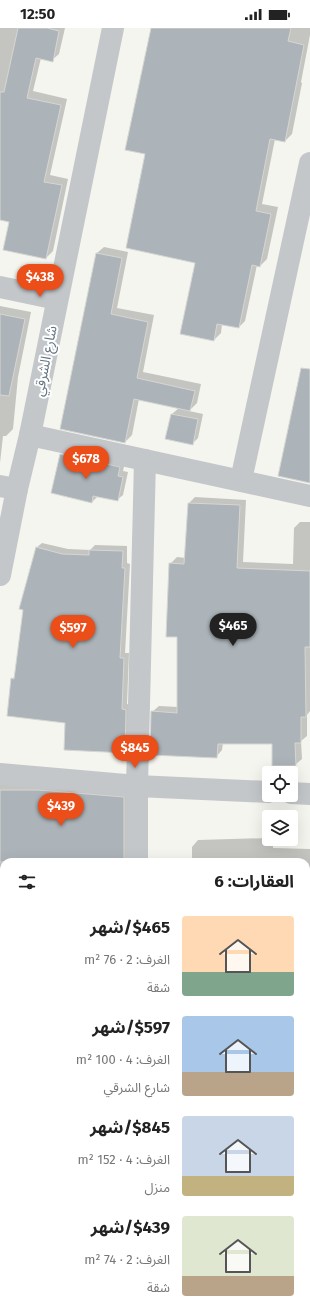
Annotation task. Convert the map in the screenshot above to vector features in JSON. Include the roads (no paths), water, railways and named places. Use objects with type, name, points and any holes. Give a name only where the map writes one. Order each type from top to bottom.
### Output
[{"type":"street","name":"شارع الشرقي","points":[[0,575],[8,488],[30,435],[113,28]]},
{"type":"street","points":[[241,480],[310,163]]},
{"type":"street","points":[[0,287],[57,299]]},
{"type":"street","points":[[30,435],[310,496]]},
{"type":"street","points":[[137,858],[137,786],[145,460]]},
{"type":"street","points":[[0,774],[137,786],[262,792]]},
{"type":"street","points":[[298,793],[310,794]]}]
